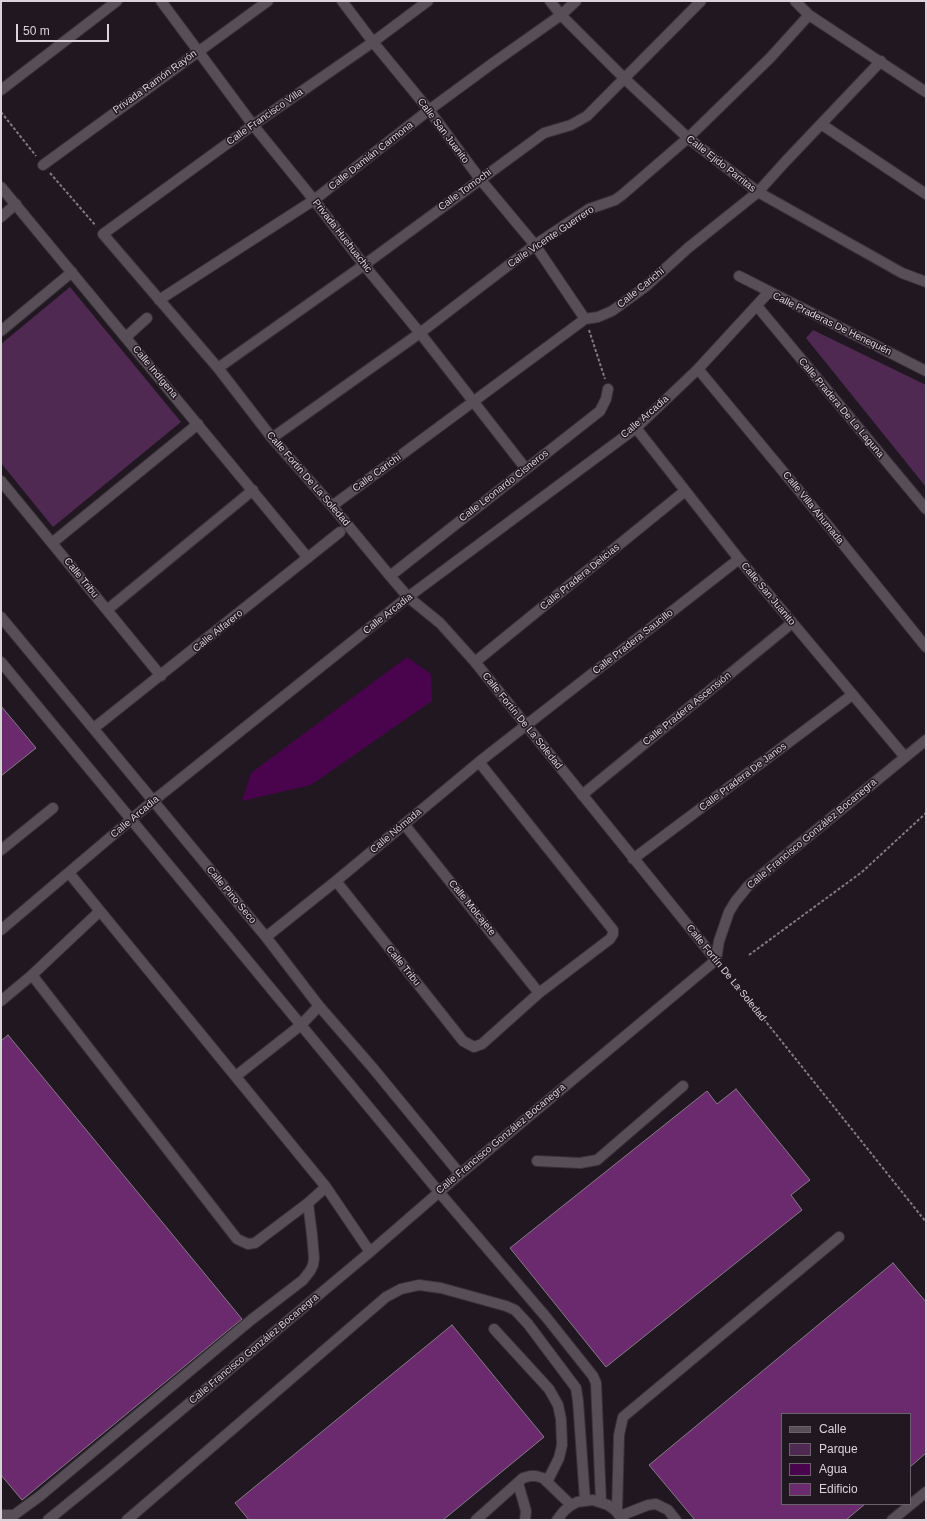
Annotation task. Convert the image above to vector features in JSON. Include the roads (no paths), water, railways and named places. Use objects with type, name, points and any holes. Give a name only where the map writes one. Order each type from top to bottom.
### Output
[{"type":"street","points":[[1,90],[117,1]]},
{"type":"street","name":"Privada Huehuachic","points":[[161,1],[253,125],[420,333],[526,469]]},
{"type":"street","name":"Privada Ramón Rayón","points":[[43,165],[268,1]]},
{"type":"street","name":"Calle San Juanito","points":[[342,1],[373,42],[429,110],[480,179],[535,245],[585,319]]},
{"type":"street","name":"Calle Francisco Villa","points":[[103,234],[253,125],[373,42],[428,1]]},
{"type":"street","name":"Calle Ejido Parritas","points":[[550,1],[625,79],[688,138],[758,192],[902,273],[926,282]]},
{"type":"street","name":"Calle Damián Carmona","points":[[159,300],[314,200],[429,110],[562,15],[576,1]]},
{"type":"street","name":"Calle Tomochi","points":[[218,368],[364,265],[544,133],[571,125],[587,116],[701,1]]},
{"type":"street","points":[[800,3],[809,15],[926,92]]},
{"type":"street","name":"Calle Vicente Guerrero","points":[[272,438],[420,333],[535,245],[588,209],[622,195],[688,138],[770,58],[809,15]]},
{"type":"street","name":"Calle Carichí","points":[[332,506],[585,319],[598,317],[612,311],[645,287],[688,248],[758,192],[881,61]]},
{"type":"street","points":[[821,124],[926,194]]},
{"type":"street","name":"Calle Indígena","points":[[1,187],[308,558]]},
{"type":"street","points":[[1,217],[16,204]]},
{"type":"street","name":"Calle Fortín De La Soledad","points":[[103,234],[218,368],[272,438],[332,506],[408,597],[440,623],[475,662],[716,960]]},
{"type":"street","points":[[1,331],[72,272]]},
{"type":"street","name":"Calle Praderas De Henequén","points":[[739,276],[768,293],[926,371]]},
{"type":"street","name":"Calle Arcadia","points":[[1,930],[153,801],[408,597],[636,428],[698,369],[768,293]]},
{"type":"street","name":"Calle Pradera De La Laguna","points":[[757,306],[926,509]]},
{"type":"street","points":[[126,337],[147,318]]},
{"type":"street","name":"Calle Villa Ahumada","points":[[698,369],[830,528],[926,647]]},
{"type":"street","name":"Calle Leonardo Cisneros","points":[[390,576],[600,411],[606,399],[608,389]]},
{"type":"street","points":[[52,543],[198,424]]},
{"type":"street","name":"Calle San Juanito","points":[[636,428],[739,559],[905,757]]},
{"type":"street","name":"Calle Tribu","points":[[1,481],[161,676]]},
{"type":"street","points":[[107,610],[253,490]]},
{"type":"street","name":"Calle Pradera Delicias","points":[[475,662],[685,491]]},
{"type":"street","name":"Calle Alfarero","points":[[94,728],[340,532]]},
{"type":"street","name":"Calle Pradera Saucillo","points":[[526,724],[739,559]]},
{"type":"street","name":"Calle Pino Seco","points":[[1,618],[94,728],[266,937],[319,1006],[372,1067],[460,1174]]},
{"type":"street","name":"Calle Pradera Ascensión","points":[[582,795],[792,623]]},
{"type":"street","points":[[1,662],[438,1192],[546,1317],[593,1376],[597,1389],[601,1502]]},
{"type":"street","name":"Calle Pradera De Janos","points":[[634,859],[852,695]]},
{"type":"street","name":"Calle Nómada","points":[[266,937],[336,882],[526,724]]},
{"type":"street","name":"Calle Francisco González Bocanegra","points":[[48,1520],[370,1252],[438,1192],[716,960],[719,941],[729,912],[748,886],[926,740]]},
{"type":"street","points":[[479,762],[611,928],[613,933],[610,938],[539,993]]},
{"type":"street","points":[[1,850],[53,808]]},
{"type":"street","name":"Calle Molcajete","points":[[404,824],[539,993]]},
{"type":"street","points":[[68,873],[326,1187],[370,1252]]},
{"type":"street","name":"Calle Tribu","points":[[336,882],[463,1041],[474,1047],[482,1044],[539,993]]},
{"type":"street","points":[[1,1001],[32,975],[100,911]]},
{"type":"street","points":[[32,975],[237,1239],[248,1244],[255,1243],[308,1203],[326,1187]]},
{"type":"street","points":[[236,1076],[301,1025],[319,1006]]},
{"type":"street","points":[[537,1161],[580,1163],[597,1160],[683,1086]]},
{"type":"street","points":[[1,1515],[14,1515],[40,1496],[251,1320],[308,1276],[313,1265],[314,1258],[308,1203]]},
{"type":"street","points":[[620,1516],[619,1435],[623,1417],[838,1237]]},
{"type":"street","points":[[127,1520],[386,1298],[401,1289],[419,1285],[441,1288],[506,1306],[515,1310],[528,1324],[576,1388],[585,1500]]},
{"type":"street","points":[[494,1329],[549,1389],[558,1405],[561,1420],[562,1445],[559,1458],[547,1482]]},
{"type":"street","points":[[476,1520],[523,1478],[536,1476],[542,1478],[571,1505]]},
{"type":"street","points":[[518,1483],[526,1511],[525,1520]]},
{"type":"street","points":[[911,1504],[926,1492]]},
{"type":"street","points":[[557,1520],[571,1505],[585,1500],[601,1502],[608,1505],[620,1516]]},
{"type":"street","points":[[620,1516],[648,1505],[656,1504],[668,1510],[676,1520]]},
{"type":"street","points":[[892,1520],[910,1505]]},
{"type":"water","points":[[407,657],[431,674],[432,701],[311,785],[242,801],[251,773]]}]
